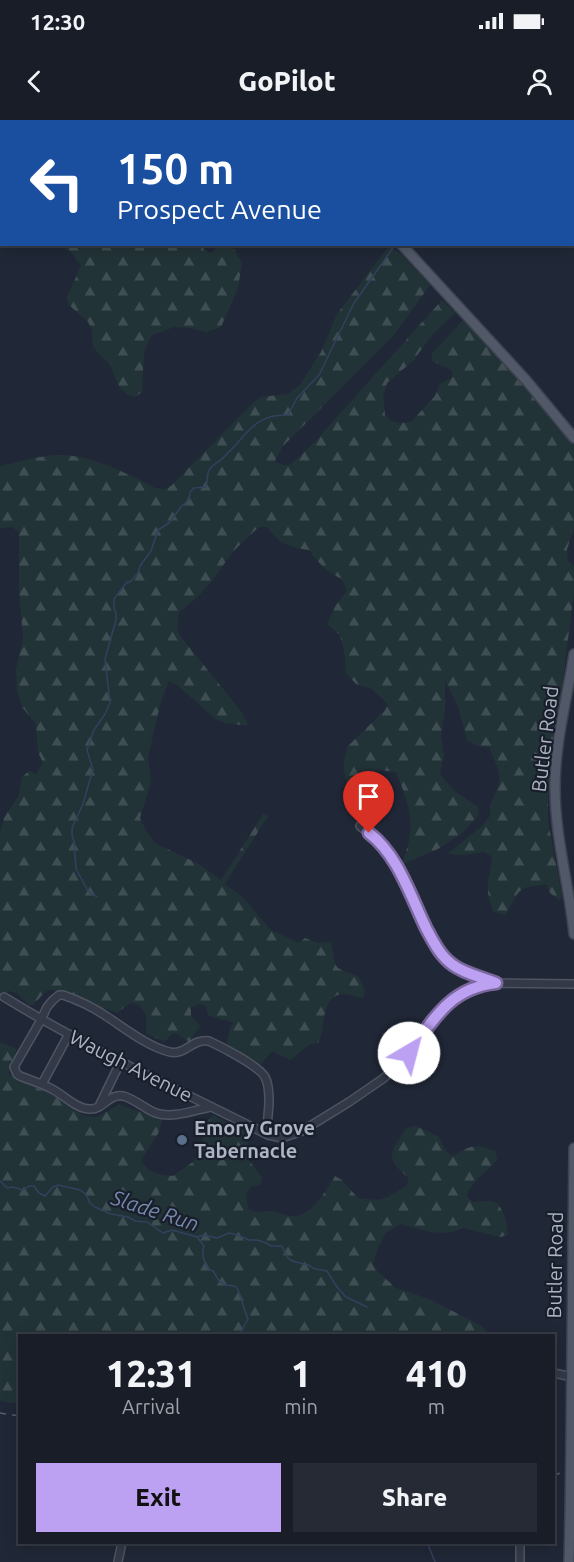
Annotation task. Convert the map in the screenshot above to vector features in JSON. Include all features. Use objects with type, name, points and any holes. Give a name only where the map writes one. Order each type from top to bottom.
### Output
[{"type":"main road","points":[[403,246],[526,380],[574,438]]},
{"type":"main road","name":"Butler Road","points":[[574,654],[557,756],[555,787],[558,826],[571,889],[574,934]]},
{"type":"main road","name":"Butler Road","points":[[569,1562],[572,1532],[570,1513],[573,1422],[574,1148]]},
{"type":"street","points":[[360,826],[387,851],[433,942],[446,960],[464,971],[496,983]]},
{"type":"street","points":[[211,1107],[166,1115],[122,1096],[112,1097],[94,1109],[83,1108],[42,1084],[20,1076],[14,1068],[50,1003],[59,995],[68,997],[107,1016],[126,1030],[169,1052],[181,1052],[204,1040],[256,1068],[267,1082],[268,1135],[282,1138],[309,1127],[384,1078],[409,1053],[452,999],[473,987],[496,983],[574,984]]},
{"type":"street","name":"Waugh Avenue","points":[[4,997],[41,1020],[268,1135]]},
{"type":"street","points":[[42,1084],[69,1034]]},
{"type":"street","points":[[98,1107],[120,1061]]},
{"type":"street","points":[[555,1373],[572,1377]]},
{"type":"street","points":[[118,1562],[122,1544]]},
{"type":"street","points":[[520,1544],[520,1562]]},
{"type":"green space","points":[[61,246],[203,246],[204,250],[212,253],[216,246],[230,246],[234,249],[242,263],[238,288],[221,327],[206,332],[174,327],[152,335],[144,351],[142,392],[135,397],[120,388],[110,365],[93,347],[92,330],[88,322],[69,305],[67,297],[81,266],[71,252]]},
{"type":"green space","points":[[389,246],[400,253],[430,285],[394,335],[282,447],[275,461],[282,465],[290,465],[311,446],[442,300],[455,313],[433,334],[413,361],[387,383],[383,396],[385,415],[391,421],[411,422],[435,396],[440,384],[451,378],[452,370],[432,361],[432,354],[463,320],[528,390],[574,445],[574,529],[567,549],[568,561],[574,566],[574,592],[548,795],[548,821],[562,897],[559,900],[550,893],[547,885],[530,886],[520,891],[506,915],[494,912],[488,891],[491,856],[484,852],[464,855],[447,854],[481,827],[490,816],[491,802],[500,779],[489,747],[477,746],[467,740],[458,706],[445,681],[445,708],[441,737],[444,755],[440,774],[453,790],[478,807],[479,815],[462,833],[438,849],[401,865],[409,840],[410,818],[396,772],[379,770],[367,774],[360,786],[359,795],[371,823],[368,825],[358,814],[349,795],[345,777],[344,762],[347,747],[385,710],[388,704],[372,689],[356,684],[346,673],[340,635],[327,624],[336,605],[347,591],[342,579],[324,567],[309,550],[285,544],[267,527],[259,527],[232,553],[202,593],[179,612],[177,629],[240,710],[249,726],[217,720],[177,685],[169,681],[161,701],[148,757],[151,782],[140,818],[155,843],[199,864],[221,880],[263,814],[268,816],[225,884],[242,897],[271,930],[299,943],[305,938],[318,943],[331,942],[336,966],[358,976],[365,991],[363,998],[345,994],[336,996],[327,1006],[318,1043],[310,1044],[290,1060],[272,1051],[261,1064],[229,1047],[227,1044],[230,1028],[234,1023],[208,1015],[206,1006],[198,1004],[191,1008],[191,1016],[200,1026],[189,1042],[173,1033],[164,1042],[146,1033],[146,1015],[138,1004],[130,1003],[117,1013],[59,990],[47,990],[33,1005],[29,1005],[17,993],[8,991],[0,997],[0,833],[4,818],[19,795],[22,777],[29,771],[36,774],[43,763],[38,752],[36,724],[22,707],[17,690],[16,669],[23,639],[19,590],[19,532],[12,527],[0,528],[0,466],[45,456],[73,456],[105,464],[155,488],[163,489],[171,486],[254,402],[261,397],[288,394],[299,386],[321,352],[337,314]]},
{"type":"green space","points":[[0,1042],[17,1049],[8,1073],[11,1076],[49,1093],[84,1116],[97,1117],[119,1105],[163,1118],[158,1134],[141,1160],[147,1168],[155,1172],[173,1176],[193,1162],[203,1148],[207,1122],[213,1115],[248,1133],[247,1158],[262,1177],[260,1185],[252,1186],[246,1193],[248,1209],[254,1211],[272,1211],[292,1216],[302,1214],[314,1206],[335,1176],[342,1180],[358,1198],[373,1200],[395,1194],[407,1185],[409,1178],[395,1165],[392,1154],[406,1128],[415,1126],[438,1136],[446,1151],[453,1156],[473,1146],[495,1151],[497,1159],[471,1186],[467,1197],[473,1202],[498,1203],[505,1217],[508,1234],[501,1237],[463,1228],[448,1233],[431,1232],[400,1224],[386,1233],[378,1247],[373,1264],[377,1271],[396,1288],[429,1299],[482,1326],[487,1334],[18,1334],[18,1404],[0,1401]]},
{"type":"waterway","points":[[97,897],[88,891],[76,869],[72,828],[83,804],[93,770],[87,750],[94,730],[110,703],[105,659],[116,620],[114,599],[126,583],[138,573],[140,566],[151,551],[158,530],[169,523],[189,500],[190,492],[194,488],[206,487],[211,467],[259,422],[276,415],[288,415],[297,398],[319,375],[354,303],[394,246]]},
{"type":"waterway","name":"Slade Run","points":[[0,1181],[7,1188],[23,1190],[34,1186],[39,1193],[45,1196],[58,1185],[80,1190],[86,1194],[90,1203],[95,1207],[111,1214],[147,1222],[163,1233],[172,1230],[197,1237],[204,1246],[203,1257],[207,1267],[213,1271],[218,1280],[226,1285],[235,1286],[239,1292],[248,1319],[240,1334]]},
{"type":"waterway","points":[[197,1237],[204,1235],[217,1238],[229,1233],[271,1246],[282,1246],[286,1256],[291,1260],[327,1271],[346,1297],[367,1307]]},
{"type":"waterway","name":"Slade Run","points":[[428,1544],[435,1562]]},
{"type":"railway","points":[[0,1413],[18,1416]]},
{"type":"railway","points":[[555,1475],[574,1469]]},
{"type":"place","name":"Emory Grove Tabernacle","points":[[182,1140]]},
{"type":"route","points":[[369,833],[387,851],[433,942],[446,960],[464,971],[496,983],[473,987],[452,999],[409,1053]]}]
